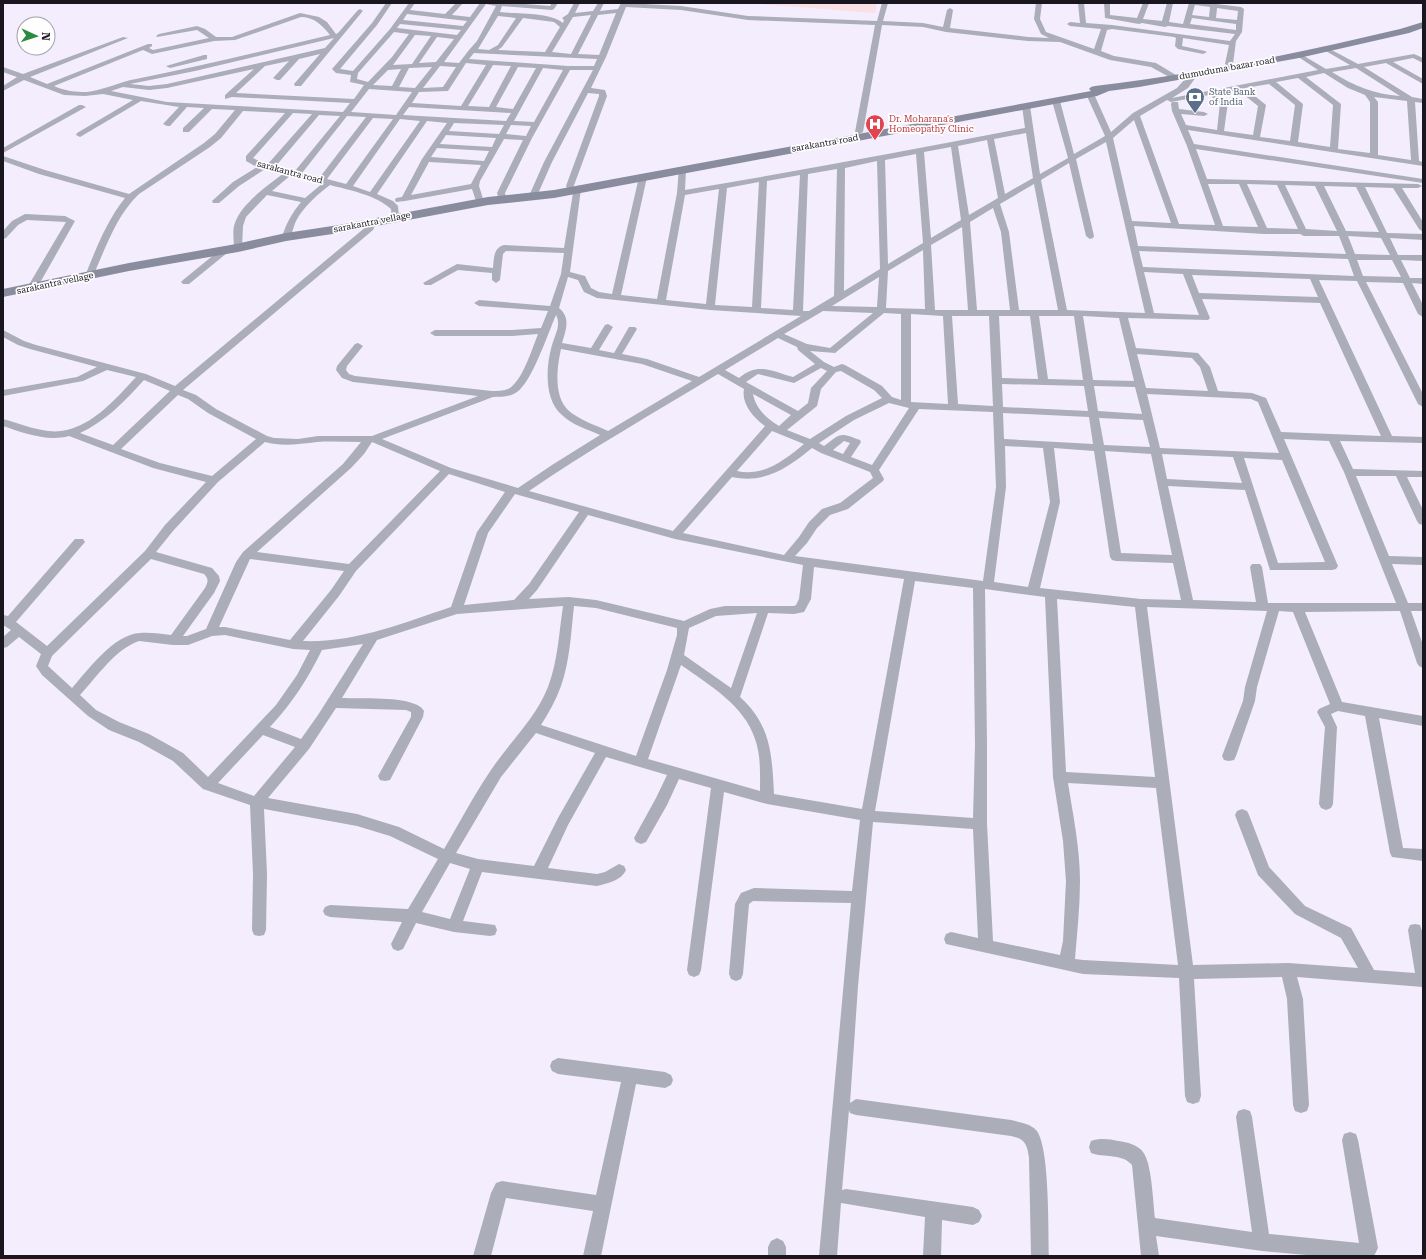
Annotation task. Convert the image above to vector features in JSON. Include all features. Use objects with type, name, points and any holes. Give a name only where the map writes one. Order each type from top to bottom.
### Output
[{"type":"street","points":[[389,3],[388,25],[355,73],[353,80],[368,86],[417,90],[446,89],[463,63],[480,42],[475,24],[483,3]]},
{"type":"street","points":[[103,92],[125,83],[342,41],[388,25],[406,12],[412,3]]},
{"type":"street","points":[[447,16],[460,3]]},
{"type":"street","points":[[488,3],[554,6]]},
{"type":"street","points":[[547,54],[577,3]]},
{"type":"street","points":[[573,56],[601,3]]},
{"type":"street","points":[[859,132],[879,22],[881,20],[885,3]]},
{"type":"street","name":"dumuduma bazar road","points":[[1039,3],[1037,19],[1043,34],[1113,58],[1153,65],[1173,77],[1326,49],[1405,31],[1418,26]]},
{"type":"street","points":[[1081,3],[1083,23]]},
{"type":"street","points":[[1107,3],[1107,17],[1165,25],[1238,32]]},
{"type":"street","points":[[1139,22],[1146,3]]},
{"type":"street","points":[[1165,25],[1170,3]]},
{"type":"street","points":[[1186,27],[1192,3],[1241,9],[1238,32],[1232,43],[1228,64]]},
{"type":"street","points":[[496,14],[500,4]]},
{"type":"street","points":[[546,18],[554,6]]},
{"type":"street","points":[[538,195],[548,162],[597,68],[623,6]]},
{"type":"street","points":[[394,88],[410,67],[459,37],[475,24],[496,14],[556,20],[571,15],[596,13],[623,6],[681,8],[748,18],[931,25],[946,30],[1028,39],[1058,40]]},
{"type":"street","points":[[1212,20],[1214,6]]},
{"type":"street","points":[[946,30],[950,10]]},
{"type":"street","points":[[355,73],[339,71],[336,69],[342,41],[360,11]]},
{"type":"street","points":[[406,12],[428,11],[475,24]]},
{"type":"street","points":[[144,48],[149,51],[157,51],[214,39],[233,39],[294,16],[305,15],[317,18],[328,26],[342,41]]},
{"type":"street","points":[[1188,16],[1239,22]]},
{"type":"street","points":[[490,52],[500,46],[520,17]]},
{"type":"street","points":[[556,20],[564,27]]},
{"type":"street","points":[[388,25],[475,24]]},
{"type":"street","points":[[1070,24],[1178,35],[1232,43]]},
{"type":"street","points":[[388,25],[413,33],[459,37]]},
{"type":"street","points":[[1218,68],[1228,64],[1400,27],[1418,26]]},
{"type":"street","points":[[1097,52],[1104,29],[1106,27]]},
{"type":"street","points":[[159,36],[197,28],[203,30],[214,39]]},
{"type":"street","points":[[1178,35],[1180,37],[1178,46],[1180,48],[1202,54],[1208,29]]},
{"type":"street","points":[[243,247],[239,223],[242,217],[266,192],[294,173],[368,86],[395,59],[413,33]]},
{"type":"street","points":[[348,188],[406,105],[438,64],[435,35]]},
{"type":"street","points":[[3,89],[23,77],[125,38]]},
{"type":"street","points":[[298,84],[327,50],[342,41]]},
{"type":"street","points":[[46,87],[155,43]]},
{"type":"street","points":[[1326,49],[1357,66],[1411,100]]},
{"type":"street","points":[[117,85],[149,88],[174,85],[327,50]]},
{"type":"street","points":[[472,51],[602,57]]},
{"type":"street","points":[[1299,54],[1348,86],[1368,94],[1394,99],[1423,101]]},
{"type":"street","points":[[277,78],[297,56]]},
{"type":"street","points":[[1169,99],[1240,88],[1414,56],[1423,61]]},
{"type":"street","points":[[125,83],[127,79],[138,75],[204,57]]},
{"type":"street","points":[[1387,61],[1423,82]]},
{"type":"street","points":[[385,68],[438,64],[492,63],[568,68],[597,68]]},
{"type":"street","points":[[463,108],[492,63]]},
{"type":"street","points":[[186,130],[231,95],[264,64]]},
{"type":"street","points":[[491,109],[515,65]]},
{"type":"street","points":[[479,205],[475,186],[485,163],[502,137],[541,66]]},
{"type":"street","points":[[500,201],[501,194],[528,138],[568,68]]},
{"type":"street","points":[[3,69],[60,92],[74,94],[103,92],[159,104],[452,121],[536,124]]},
{"type":"street","points":[[456,610],[483,532],[516,491],[608,434],[700,381],[966,222],[998,201],[1037,180],[1109,137],[1136,115],[1169,99],[1185,86],[1195,73]]},
{"type":"street","points":[[1300,76],[1337,104],[1334,150]]},
{"type":"street","name":"sarakantra road","points":[[500,201],[554,194],[652,169],[1092,89],[1173,77]]},
{"type":"street","points":[[1271,82],[1298,104],[1294,144]]},
{"type":"street","points":[[159,104],[174,85]]},
{"type":"street","name":"sarakantra road","points":[[574,188],[682,170],[1056,101],[1090,94],[1106,88]]},
{"type":"street","points":[[1240,88],[1262,105],[1256,139]]},
{"type":"street","points":[[358,346],[342,366],[341,370],[345,376],[363,381],[492,394],[512,392],[519,385],[554,309],[565,274],[574,188],[603,96],[602,92],[586,90]]},
{"type":"street","points":[[1211,93],[1224,102],[1220,133]]},
{"type":"street","points":[[1090,94],[1109,137],[1150,316]]},
{"type":"street","points":[[1368,94],[1374,102],[1374,156]]},
{"type":"street","points":[[231,95],[355,101]]},
{"type":"street","points":[[80,135],[140,99]]},
{"type":"street","points":[[1169,99],[1175,104],[1176,111],[1191,146],[1220,228]]},
{"type":"street","points":[[1183,127],[1419,163],[1411,100]]},
{"type":"street","points":[[1056,101],[1072,159],[1090,236]]},
{"type":"street","points":[[406,105],[515,111]]},
{"type":"street","points":[[167,124],[184,106]]},
{"type":"street","points":[[1026,106],[1037,180],[1063,313]]},
{"type":"street","points":[[3,150],[82,107]]},
{"type":"street","points":[[88,276],[116,217],[129,197],[207,145],[218,136],[240,109]]},
{"type":"street","points":[[1176,111],[1204,114]]},
{"type":"street","name":"sarakantra road","points":[[290,112],[250,156],[252,162],[326,181],[372,195],[390,203]]},
{"type":"street","points":[[216,201],[236,184],[267,167],[317,113]]},
{"type":"street","points":[[1136,115],[1176,226]]},
{"type":"street","points":[[286,236],[295,217],[307,200],[326,181],[371,116]]},
{"type":"street","points":[[372,195],[425,119]]},
{"type":"street","points":[[405,199],[426,159],[452,121]]},
{"type":"street","points":[[682,192],[841,166],[1029,130]]},
{"type":"street","points":[[444,133],[528,138]]},
{"type":"street","points":[[990,137],[1015,313]]},
{"type":"street","points":[[954,144],[966,222],[973,313]]},
{"type":"street","points":[[435,146],[494,149]]},
{"type":"street","points":[[1191,146],[1423,181]]},
{"type":"street","points":[[920,151],[927,244],[930,312]]},
{"type":"street","points":[[3,158],[129,197]]},
{"type":"street","points":[[426,159],[485,163]]},
{"type":"street","points":[[797,345],[810,349],[832,351],[881,310],[884,270],[880,159]]},
{"type":"street","points":[[3,168],[13,162]]},
{"type":"street","points":[[840,297],[841,166]]},
{"type":"street","points":[[661,302],[682,192],[682,170]]},
{"type":"street","points":[[798,313],[804,171]]},
{"type":"street","points":[[616,298],[643,177]]},
{"type":"street","points":[[756,311],[763,178]]},
{"type":"street","points":[[1203,181],[1360,186],[1423,186]]},
{"type":"street","points":[[1242,182],[1264,231]]},
{"type":"street","points":[[1280,183],[1304,233]]},
{"type":"street","points":[[1318,184],[1343,234],[1353,257],[1360,279],[1423,404]]},
{"type":"street","points":[[395,218],[394,208],[390,203],[475,186]]},
{"type":"street","points":[[710,307],[724,186]]},
{"type":"street","points":[[1360,186],[1406,281],[1420,303],[1423,314]]},
{"type":"street","points":[[1398,186],[1423,230]]},
{"type":"street","points":[[266,192],[307,200]]},
{"type":"street","name":"sarakantra vellage","points":[[243,247],[262,246],[370,228],[500,201]]},
{"type":"street","name":"sarakantra vellage","points":[[3,293],[224,251],[286,236],[339,229],[395,218],[479,205]]},
{"type":"street","points":[[3,236],[15,223],[25,217],[65,219],[71,221],[71,224],[32,288]]},
{"type":"street","points":[[1128,223],[1304,233],[1423,237]]},
{"type":"street","points":[[114,450],[178,390],[370,228]]},
{"type":"street","points":[[428,283],[457,267],[496,276],[501,250],[504,248],[568,251]]},
{"type":"street","points":[[1134,248],[1353,257],[1423,258]]},
{"type":"street","points":[[186,282],[224,251]]},
{"type":"street","points":[[1139,269],[1423,282]]},
{"type":"street","points":[[821,308],[948,313],[1063,313],[1205,318],[1186,272]]},
{"type":"street","points":[[565,274],[576,275],[582,278],[585,288],[591,293],[616,298],[756,311],[811,314]]},
{"type":"street","points":[[1313,277],[1388,439]]},
{"type":"street","points":[[1196,296],[1323,300]]},
{"type":"street","points":[[479,303],[554,309],[563,318],[563,325],[557,345],[554,364],[557,404],[570,416],[608,434]]},
{"type":"street","points":[[874,470],[911,405],[906,311]]},
{"type":"street","points":[[948,313],[953,408]]},
{"type":"street","points":[[986,946],[980,824],[984,585],[1001,487],[994,313]]},
{"type":"street","points":[[1034,313],[1043,382]]},
{"type":"street","points":[[1078,314],[1116,557],[1178,559]]},
{"type":"street","points":[[1123,315],[1156,452],[1188,605]]},
{"type":"street","points":[[594,351],[608,327]]},
{"type":"street","points":[[617,355],[632,329]]},
{"type":"street","points":[[435,333],[483,334],[544,331]]},
{"type":"street","points":[[3,333],[21,343],[143,376],[192,397],[212,411],[263,438],[283,442],[318,439],[371,439],[492,394]]},
{"type":"street","points":[[777,334],[797,345],[821,364],[833,370]]},
{"type":"street","points":[[557,345],[617,355],[667,368],[700,381]]},
{"type":"street","points":[[1131,351],[1195,355],[1200,358],[1205,367],[1214,394]]},
{"type":"street","points":[[786,559],[803,540],[813,524],[826,512],[844,506],[879,479],[874,470],[825,451],[811,443],[776,428],[762,420],[755,412],[748,397],[745,385],[750,374],[757,371],[794,380],[821,364]]},
{"type":"street","points":[[3,393],[80,379],[107,366]]},
{"type":"street","points":[[675,535],[730,473],[776,428],[813,404],[816,388],[833,370],[842,367],[878,388],[888,399],[911,405],[1148,417]]},
{"type":"street","points":[[717,370],[798,415]]},
{"type":"street","points":[[3,422],[48,435],[70,433],[104,414],[143,376]]},
{"type":"street","points":[[997,381],[1088,383],[1252,396],[1262,400],[1332,566],[1274,567],[1237,454]]},
{"type":"street","points":[[730,473],[746,477],[754,477],[767,472],[788,462],[811,443],[850,418],[888,399]]},
{"type":"street","points":[[70,433],[157,466],[214,480]]},
{"type":"street","points":[[1277,435],[1423,440]]},
{"type":"street","points":[[825,451],[843,437],[856,442],[845,459]]},
{"type":"street","points":[[263,438],[214,480],[169,528],[149,554],[48,653],[42,666],[46,672],[92,714],[114,726],[144,738],[178,757],[208,785],[257,802],[314,811],[357,820],[394,831],[446,856],[478,866],[597,880],[609,877],[619,870]]},
{"type":"street","points":[[1333,438],[1349,472],[1404,607],[1423,663]]},
{"type":"street","points":[[371,439],[448,470],[516,491],[675,535],[786,559],[910,576],[1141,603],[1268,607],[1423,607]]},
{"type":"street","points":[[211,632],[242,562],[247,555],[347,466],[371,439]]},
{"type":"street","points":[[1000,442],[1099,447],[1156,452],[1286,457]]},
{"type":"street","points":[[1033,591],[1055,502],[1048,444]]},
{"type":"street","points":[[293,645],[332,598],[352,568],[448,470]]},
{"type":"street","points":[[1349,472],[1423,474]]},
{"type":"street","points":[[1400,473],[1423,521]]},
{"type":"street","points":[[1162,482],[1249,487]]},
{"type":"street","points":[[517,604],[533,587],[586,510]]},
{"type":"street","points":[[48,653],[6,620],[79,542]]},
{"type":"street","points":[[149,554],[208,571],[213,576],[214,581],[210,590],[173,641]]},
{"type":"street","points":[[247,555],[352,568]]},
{"type":"street","points":[[1384,560],[1423,561]]},
{"type":"street","points":[[683,626],[714,612],[725,610],[800,609],[805,599],[809,562]]},
{"type":"street","points":[[1229,756],[1249,701],[1268,607],[1256,567]]},
{"type":"street","points":[[828,1256],[858,897],[867,816],[910,576]]},
{"type":"street","points":[[1051,593],[1060,777],[1070,841],[1073,881],[1070,942],[1067,964]]},
{"type":"street","points":[[398,944],[446,856],[496,773],[533,727],[547,704],[555,685],[562,656],[569,601]]},
{"type":"street","points":[[72,696],[116,649],[132,638],[139,637],[173,641],[194,640],[211,632],[225,631],[241,633],[293,645],[318,646],[351,642],[373,637],[456,610],[569,601],[614,608],[678,623],[683,626]]},
{"type":"street","points":[[1141,603],[1151,697],[1186,972],[1193,1096]]},
{"type":"street","points":[[1297,607],[1337,706]]},
{"type":"street","points":[[733,699],[764,609]]},
{"type":"street","points":[[641,761],[677,656],[684,631],[683,626]]},
{"type":"street","points":[[3,644],[19,630]]},
{"type":"street","points":[[259,930],[260,874],[257,802],[304,746],[333,703],[373,637]]},
{"type":"street","points":[[208,785],[280,708],[302,678],[318,646]]},
{"type":"street","points":[[677,656],[733,699],[745,710],[754,723],[761,738],[766,758],[767,798]]},
{"type":"street","points":[[333,703],[407,705],[418,711],[417,717],[385,776]]},
{"type":"street","points":[[1326,804],[1331,728],[1323,712],[1337,706],[1423,721]]},
{"type":"street","points":[[1371,712],[1397,853],[1423,855]]},
{"type":"street","points":[[533,727],[603,751],[641,761],[675,773],[767,798],[867,816],[980,824]]},
{"type":"street","points":[[260,728],[304,746]]},
{"type":"street","points":[[538,874],[563,822],[603,751]]},
{"type":"street","points":[[641,838],[662,801],[675,773]]},
{"type":"street","points":[[1060,777],[1163,783]]},
{"type":"street","points":[[694,970],[710,837],[718,785]]},
{"type":"street","points":[[1242,814],[1263,871],[1300,910],[1346,933],[1370,976]]},
{"type":"street","points":[[454,926],[478,866]]},
{"type":"street","points":[[736,974],[742,904],[743,899],[749,895],[858,897]]},
{"type":"street","points":[[330,910],[412,916],[454,926],[490,930]]},
{"type":"street","points":[[951,939],[1083,967],[1186,972],[1288,970],[1423,978],[1415,930]]},
{"type":"street","points":[[1288,970],[1294,999],[1301,1105]]},
{"type":"street","points":[[558,1066],[665,1080]]},
{"type":"street","points":[[592,1256],[630,1075]]},
{"type":"street","points":[[856,1107],[1017,1129],[1023,1130],[1031,1136],[1036,1144],[1040,1256]]},
{"type":"street","points":[[1244,1117],[1262,1242]]},
{"type":"street","points":[[1147,1226],[1262,1242],[1364,1253],[1369,1251],[1350,1140]]},
{"type":"street","points":[[1097,1147],[1129,1151],[1137,1155],[1140,1162],[1150,1256]]},
{"type":"street","points":[[482,1256],[499,1193],[502,1189],[603,1204]]},
{"type":"street","points":[[846,1198],[973,1216]]},
{"type":"street","points":[[932,1256],[934,1210]]},
{"type":"shaded area","points":[[747,3],[877,3],[875,13]]},
{"type":"place","name":"State Bank of India","points":[[1195,114]]},
{"type":"place","name":"Dr. Moharana's Homeopathy Clinic","points":[[875,141]]}]
